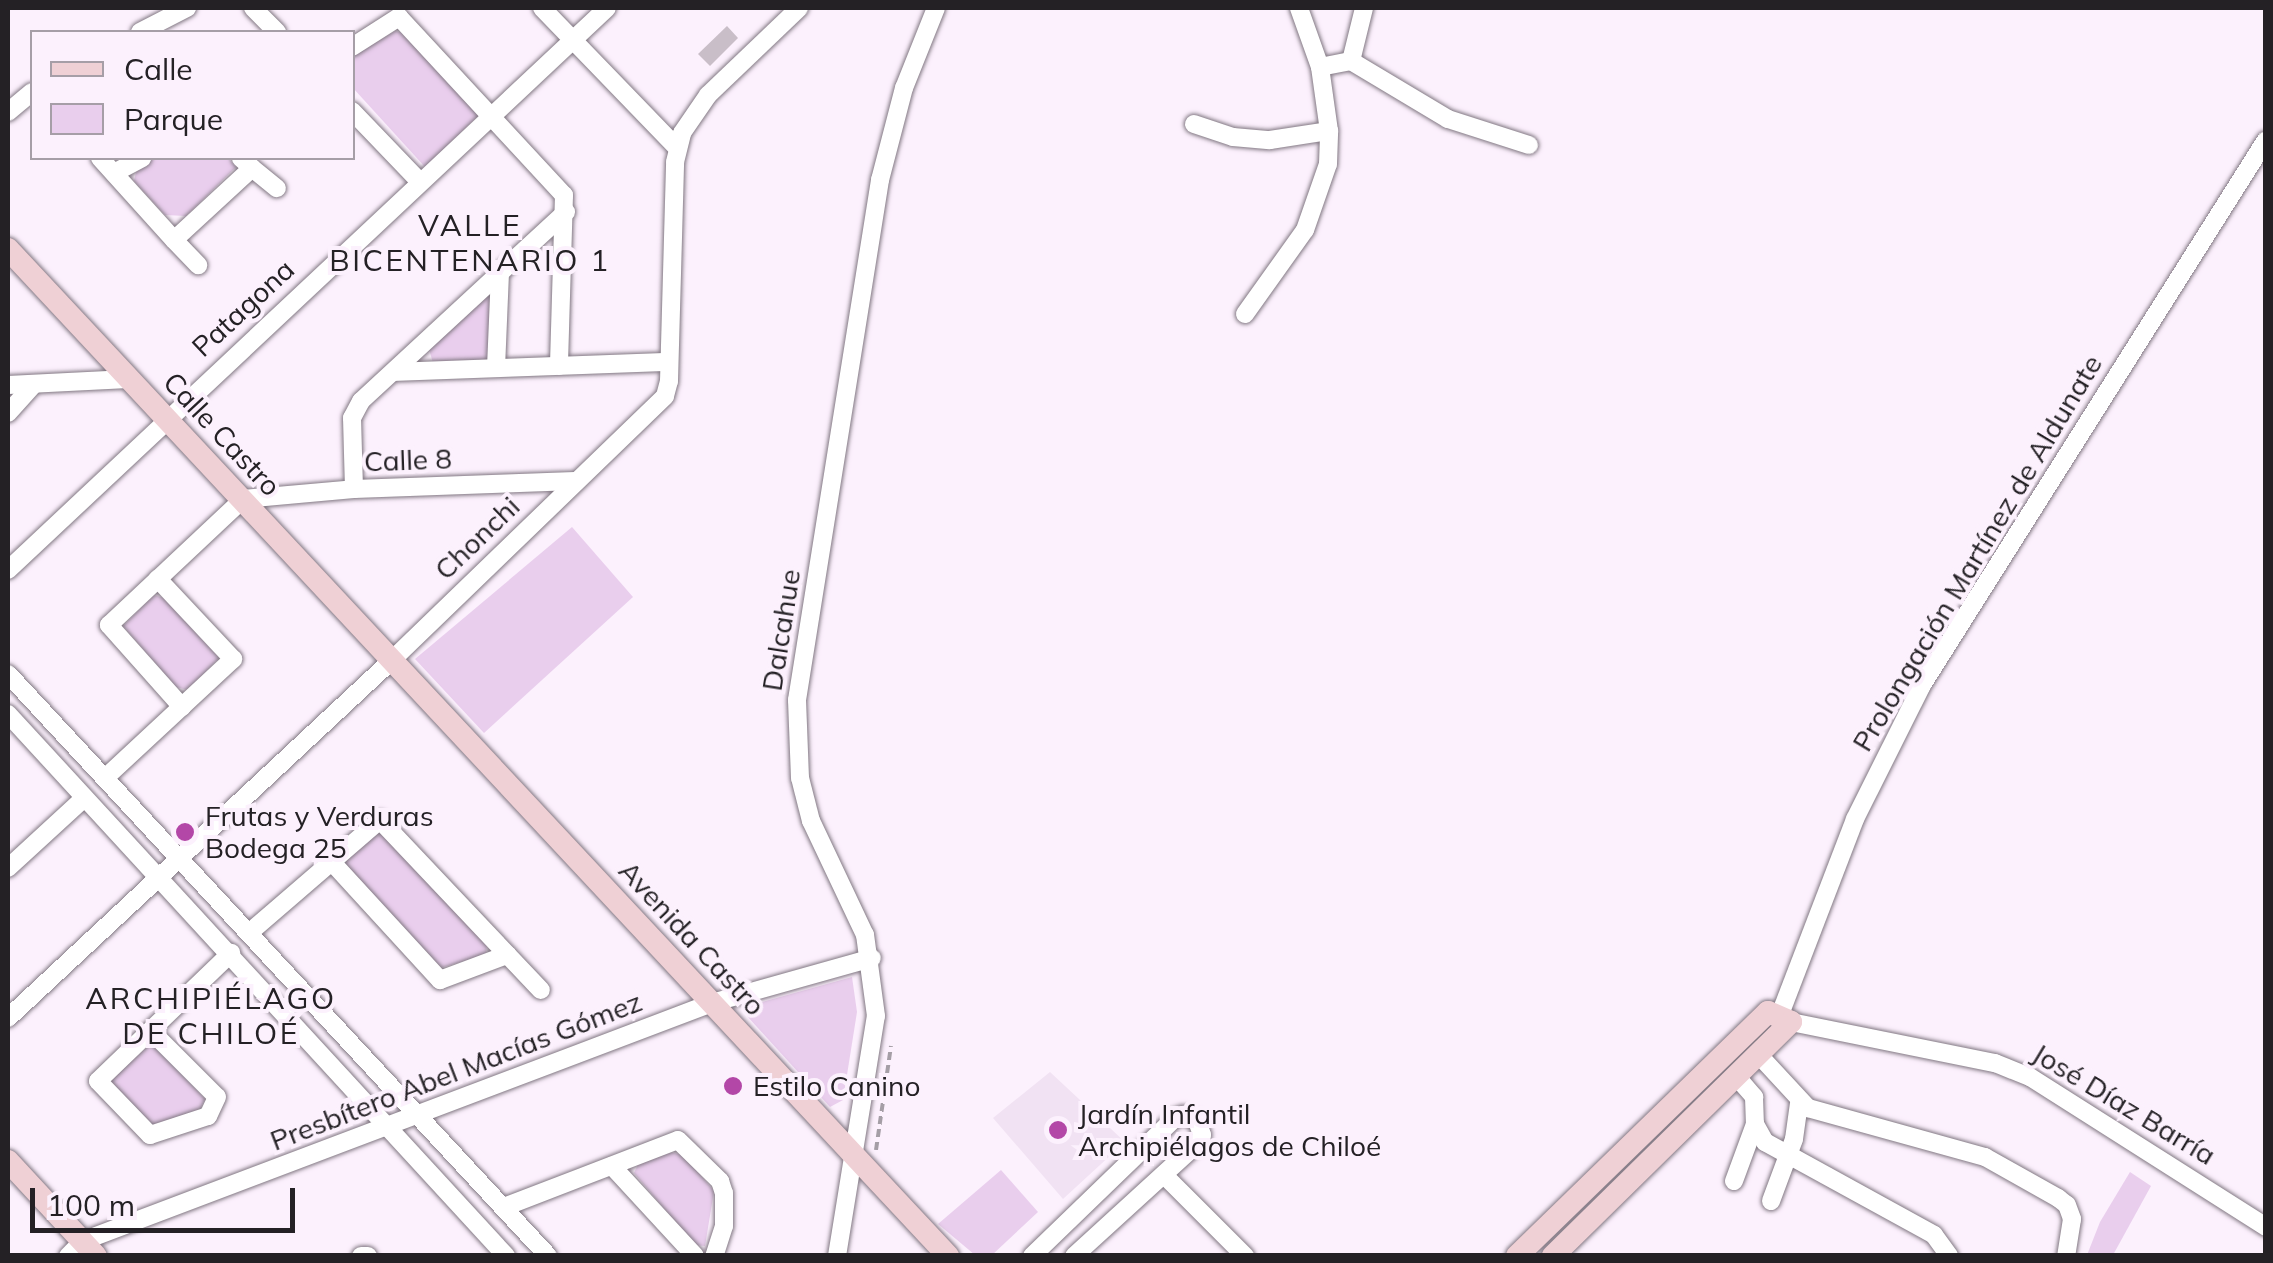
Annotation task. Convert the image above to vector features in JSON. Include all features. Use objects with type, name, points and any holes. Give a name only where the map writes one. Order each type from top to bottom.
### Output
[{"type":"street","points":[[144,30],[187,8]]},
{"type":"street","points":[[253,8],[275,30]]},
{"type":"street","points":[[542,8],[677,148]]},
{"type":"street","name":"Patagona","points":[[8,570],[167,416],[607,8]]},
{"type":"street","name":"Chonchi","points":[[8,1018],[391,661],[665,396],[677,148],[682,133],[708,96],[799,8]]},
{"type":"street","name":"Dalcahue","points":[[837,1256],[876,1016],[872,958],[858,915],[810,821],[800,778],[797,700],[880,180],[904,88],[936,8]]},
{"type":"street","points":[[1245,314],[1293,250],[1313,212],[1328,164],[1329,130],[1320,67],[1299,8]]},
{"type":"street","points":[[1351,61],[1364,8]]},
{"type":"street","points":[[355,44],[395,12],[560,189],[566,212],[559,366]]},
{"type":"street","points":[[1320,67],[1351,61],[1432,111],[1528,145]]},
{"type":"street","points":[[8,112],[30,94]]},
{"type":"street","points":[[355,114],[420,182]]},
{"type":"street","points":[[1194,124],[1234,138],[1270,140],[1329,130]]},
{"type":"street","name":"Prolongación Martínez de Aldunate","points":[[1779,1017],[1856,819],[1898,728],[2266,140]]},
{"type":"street","points":[[102,160],[198,265]]},
{"type":"street","points":[[114,173],[138,160]]},
{"type":"street","points":[[174,240],[246,163],[277,188]]},
{"type":"street","points":[[354,489],[352,418],[361,401],[566,212]]},
{"type":"street","name":"Calle Castro","points":[[8,249],[391,661]]},
{"type":"street","points":[[496,368],[500,272]]},
{"type":"street","points":[[394,372],[669,362]]},
{"type":"street","points":[[8,385],[128,379]]},
{"type":"street","points":[[8,412],[34,384]]},
{"type":"street","name":"Calle 8","points":[[243,499],[354,489],[574,482]]},
{"type":"street","points":[[182,707],[109,625],[243,499]]},
{"type":"street","points":[[105,778],[233,659],[158,579]]},
{"type":"street","name":"Avenida Castro","points":[[391,661],[948,1256]]},
{"type":"street","points":[[8,674],[548,1256]]},
{"type":"street","points":[[8,714],[230,953],[384,1128],[506,1256]]},
{"type":"street","points":[[8,868],[84,798]]},
{"type":"street","points":[[248,933],[380,820],[541,990]]},
{"type":"street","points":[[330,860],[440,980],[507,955]]},
{"type":"street","points":[[151,1030],[217,1097],[215,1110],[208,1116],[150,1135],[98,1081],[230,953]]},
{"type":"street","name":"Presbítero Abel Macías Gómez","points":[[82,1251],[384,1128],[712,1003],[872,958]]},
{"type":"street","points":[[1553,1256],[1758,1054],[1779,1017]]},
{"type":"street","points":[[1516,1256],[1779,1017]]},
{"type":"street","name":"José Díaz Barría","points":[[1779,1017],[1995,1063],[2030,1077],[2264,1223]]},
{"type":"street","points":[[1758,1054],[1804,1105],[1985,1156],[2044,1190],[2070,1210],[2066,1256]]},
{"type":"street","points":[[1734,1181],[1754,1124],[1754,1097],[1736,1076]]},
{"type":"street","points":[[1771,1201],[1804,1105]]},
{"type":"street","points":[[1032,1256],[1175,1118],[1191,1117],[1202,1135],[1074,1256]]},
{"type":"street","points":[[1754,1124],[1766,1142],[1934,1234],[1949,1256]]},
{"type":"street","points":[[504,1208],[678,1140],[720,1182],[724,1193],[724,1226],[714,1256]]},
{"type":"street","points":[[8,1162],[82,1251]]},
{"type":"street","points":[[612,1166],[695,1256]]},
{"type":"street","points":[[1164,1175],[1236,1253]]},
{"type":"path","points":[[872,1174],[890,1033]]},
{"type":"shaded area","name":"Jardín Infantil Archipiélagos de Chiloé","points":[[1050,1072],[1125,1142],[1063,1199],[993,1118]]},
{"type":"green space","points":[[395,31],[408,34],[483,111],[425,167],[355,90],[355,55]]},
{"type":"green space","points":[[152,160],[230,160],[236,167],[186,216],[165,215],[134,181],[137,168]]},
{"type":"green space","points":[[487,296],[492,355],[483,362],[433,363],[429,349]]},
{"type":"green space","points":[[572,527],[633,597],[484,733],[415,659]]},
{"type":"green space","points":[[154,595],[164,598],[219,658],[188,690],[176,687],[123,626]]},
{"type":"green space","points":[[376,829],[487,943],[486,955],[440,968],[343,863]]},
{"type":"green space","points":[[852,977],[857,1012],[843,1100],[830,1107],[747,1016],[751,1005]]},
{"type":"green space","points":[[152,1043],[205,1099],[200,1110],[153,1128],[110,1080]]},
{"type":"green space","points":[[669,1152],[683,1155],[714,1191],[705,1246],[695,1245],[634,1173],[638,1164]]},
{"type":"green space","points":[[1001,1170],[1038,1212],[992,1255],[975,1255],[938,1224]]},
{"type":"green space","points":[[2130,1172],[2151,1186],[2113,1255],[2087,1255],[2100,1222]]},
{"type":"building","points":[[727,26],[738,38],[710,66],[698,54]]},
{"type":"place","name":"Frutas y Verduras Bodega 25","points":[[185,832]]},
{"type":"place","name":"Estilo Canino","points":[[733,1086]]},
{"type":"place","name":"Jardín Infantil Archipiélagos de Chiloé","points":[[1058,1130]]},
{"type":"district","name":"VALLE BICENTENARIO 1","points":[[470,242]]},
{"type":"district","name":"ARCHIPIÉLAGO DE CHILOÉ","points":[[211,1015]]}]
